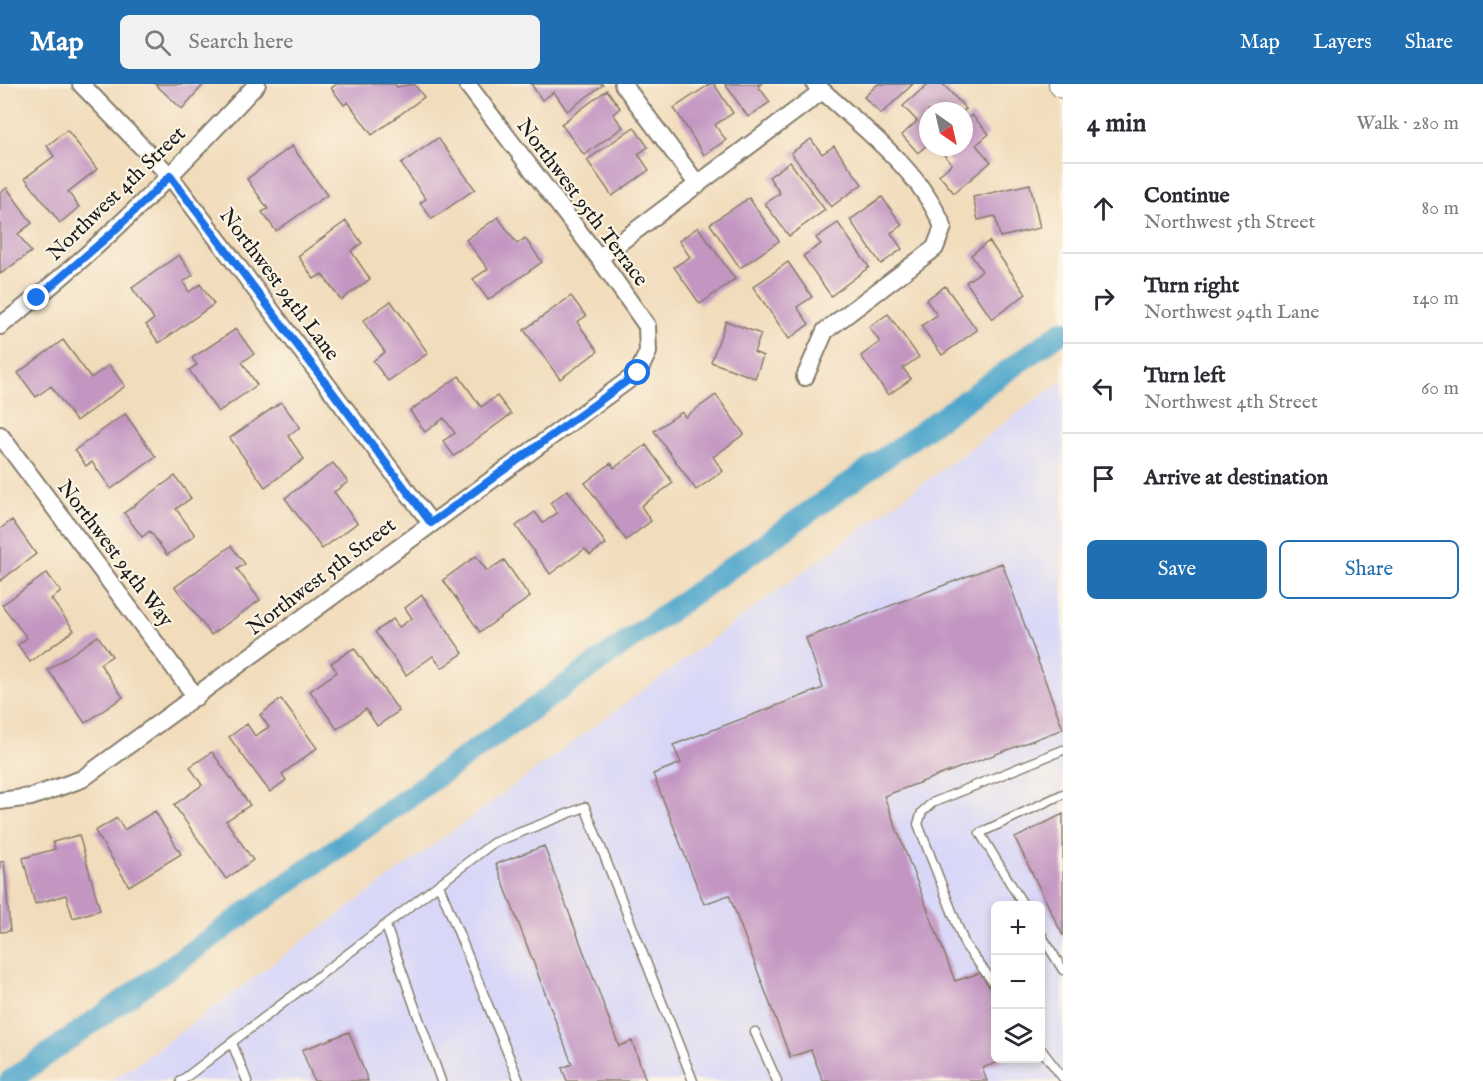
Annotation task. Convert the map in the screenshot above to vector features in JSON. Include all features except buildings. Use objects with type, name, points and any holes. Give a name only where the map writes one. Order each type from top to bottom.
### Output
[{"type":"street","name":"Northwest 94th Lane","points":[[81,84],[170,176],[431,523]]},
{"type":"street","name":"Northwest 4th Street","points":[[0,326],[37,298],[112,233],[170,176],[257,84]]},
{"type":"street","name":"Northwest 95th Terrace","points":[[467,84],[599,258],[647,326],[648,352]]},
{"type":"street","points":[[623,84],[698,185]]},
{"type":"street","points":[[599,258],[698,185],[819,87],[879,141],[934,204],[943,227],[935,248],[825,331],[805,377]]},
{"type":"street","name":"Northwest 5th Street","points":[[0,801],[31,797],[82,779],[638,373],[648,352]]},
{"type":"street","name":"Northwest 94th Way","points":[[0,435],[196,697]]},
{"type":"lane","points":[[991,979],[965,945],[918,824],[922,812],[932,803],[1063,750]]},
{"type":"lane","points":[[1021,901],[980,833],[1063,794]]},
{"type":"lane","points":[[181,1081],[493,843],[585,807],[693,1081]]},
{"type":"lane","points":[[439,885],[519,1081]]},
{"type":"lane","points":[[386,926],[441,1081]]},
{"type":"lane","points":[[1045,940],[1063,970]]},
{"type":"lane","points":[[755,1032],[777,1081]]},
{"type":"lane","points":[[232,1043],[247,1081]]},
{"type":"lane","points":[[1045,1053],[1063,1078]]},
{"type":"shaded area","points":[[1063,380],[1063,1081],[109,1081],[130,1069]]},
{"type":"waterway","points":[[10,1081],[1063,331]]},
{"type":"route","points":[[37,298],[112,233],[170,176],[431,523],[638,373]]}]
